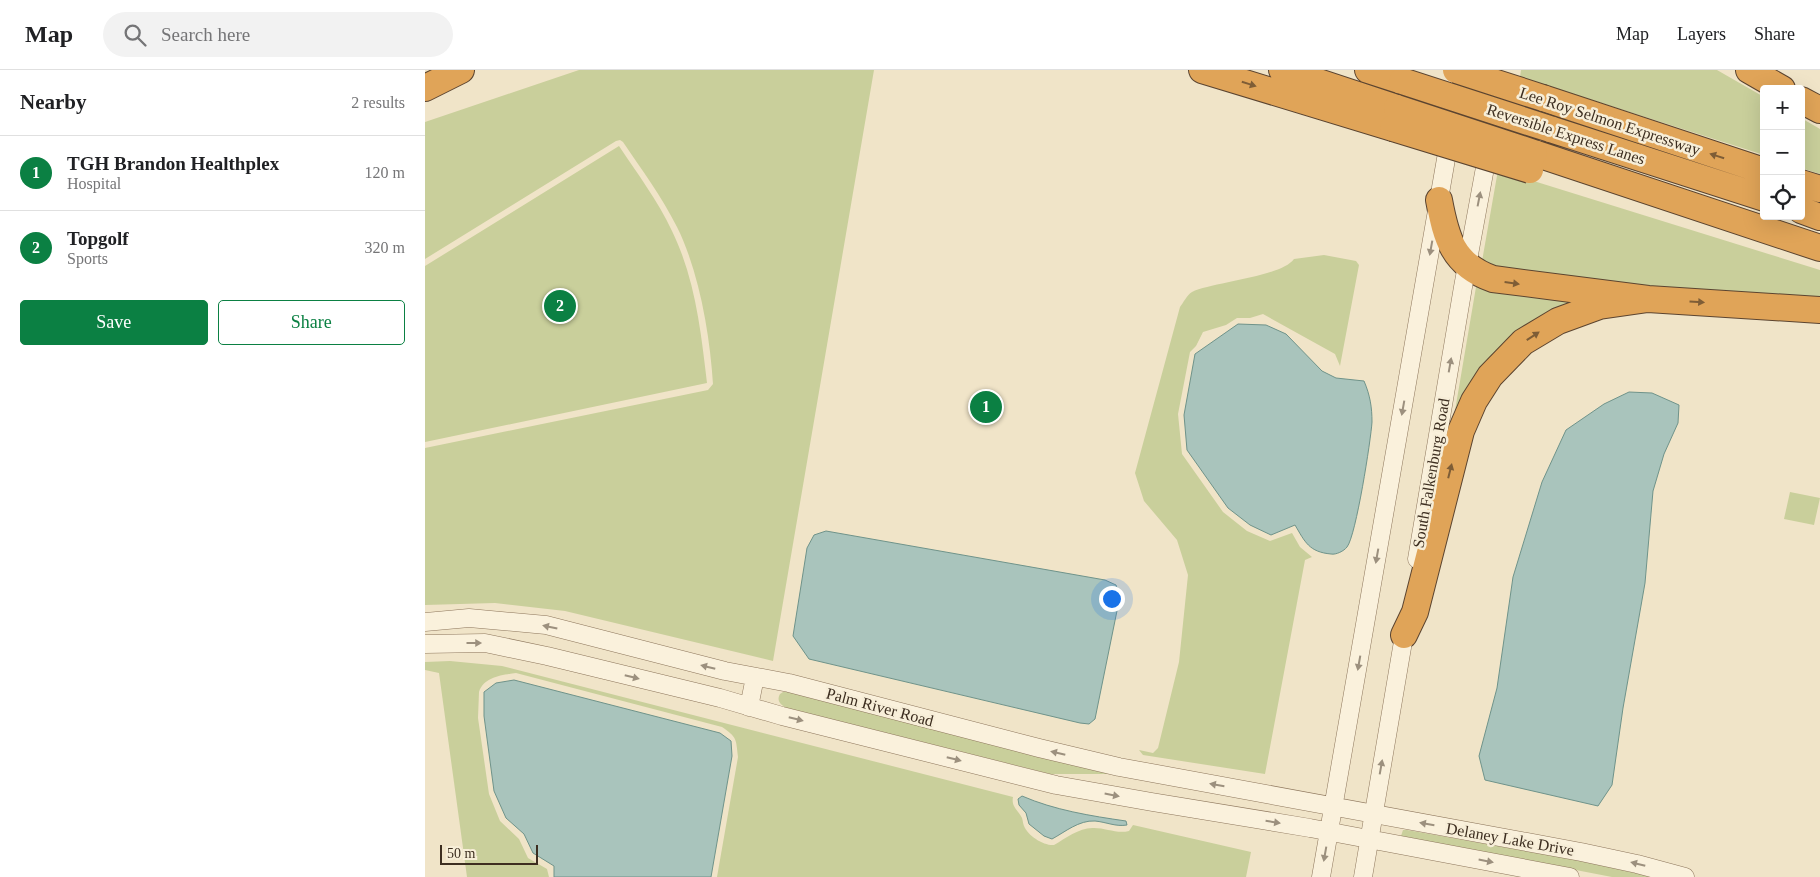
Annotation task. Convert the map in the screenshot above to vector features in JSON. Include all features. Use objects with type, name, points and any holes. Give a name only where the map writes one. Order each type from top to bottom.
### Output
[{"type":"highway","points":[[425,88],[461,70]]},
{"type":"highway","points":[[1203,70],[1398,102]]},
{"type":"highway","points":[[1281,70],[1398,102],[1537,147],[1820,249]]},
{"type":"highway","points":[[1335,70],[1398,102]]},
{"type":"highway","points":[[1368,70],[1398,102]]},
{"type":"highway","name":"Lee Roy Selmon Expressway","points":[[1456,70],[1760,170]]},
{"type":"highway","points":[[1749,70],[1775,85]]},
{"type":"highway","points":[[1805,102],[1820,110]]},
{"type":"highway","name":"Reversible Express Lanes","points":[[1537,147],[1716,182],[1760,197]]},
{"type":"highway","points":[[1805,184],[1820,189]]},
{"type":"highway","points":[[1439,200],[1453,249],[1467,266],[1481,275],[1500,281],[1648,299],[1820,310]]},
{"type":"highway","points":[[1805,211],[1820,217]]},
{"type":"highway","points":[[1404,636],[1415,612],[1461,431],[1474,402],[1491,376],[1523,342],[1558,321],[1599,306],[1648,299]]},
{"type":"street","points":[[1321,877],[1462,70]]},
{"type":"street","name":"South Falkenburg Road","points":[[1363,877],[1467,266],[1503,70]]},
{"type":"street","name":"Palm River Road","points":[[425,622],[469,618],[547,626],[725,671],[789,683],[1119,767],[1334,807]]},
{"type":"street","name":"Palm River Road","points":[[425,644],[485,643],[556,658],[1056,784],[1329,832]]},
{"type":"street","points":[[749,707],[755,677]]},
{"type":"street","name":"Delaney Lake Drive","points":[[1334,807],[1581,852],[1685,877]]},
{"type":"street","name":"Delaney Lake Drive","points":[[1329,832],[1570,877]]},
{"type":"green space","points":[[579,70],[874,70],[773,661],[565,611],[495,603],[425,605],[425,448],[708,390],[713,384],[702,304],[685,244],[658,194],[620,140],[425,259],[425,122]]},
{"type":"green space","points":[[1521,70],[1717,70],[1760,95],[1760,154],[1520,77]]},
{"type":"green space","points":[[1805,120],[1820,129],[1820,174],[1805,169]]},
{"type":"green space","points":[[619,146],[647,187],[680,249],[696,305],[707,383],[425,442],[425,266]]},
{"type":"green space","points":[[1498,170],[1820,270],[1820,305],[1481,267]]},
{"type":"green space","points":[[1324,255],[1356,261],[1359,265],[1340,366],[1335,354],[1263,314],[1250,318],[1237,318],[1226,325],[1203,332],[1196,346],[1190,352],[1178,414],[1182,454],[1223,512],[1247,531],[1270,541],[1292,533],[1300,547],[1312,557],[1305,560],[1265,774],[1143,755],[1139,750],[1153,753],[1158,748],[1179,662],[1188,575],[1177,540],[1144,501],[1135,473],[1180,307],[1192,292],[1202,288],[1262,275],[1287,265],[1294,259]]},
{"type":"green space","points":[[1480,284],[1598,296],[1545,321],[1449,446],[1476,287]]},
{"type":"green space","points":[[1790,492],[1820,498],[1814,525],[1784,519]]},
{"type":"green space","points":[[450,661],[502,666],[1013,797],[1014,806],[1022,818],[1026,830],[1041,842],[1050,845],[1054,845],[1084,829],[1098,828],[1125,832],[1129,831],[1133,825],[1251,852],[1246,877],[717,877],[738,757],[736,742],[731,733],[722,727],[516,673],[489,680],[481,687],[479,692],[478,718],[489,794],[500,821],[519,839],[528,858],[547,869],[549,877],[467,877],[439,673],[425,670],[425,662]]},
{"type":"green space","points":[[783,692],[791,692],[1113,774],[1050,774],[787,708],[779,701],[779,696]]},
{"type":"green space","points":[[1403,830],[1578,860],[1653,877],[1612,877],[1401,836]]},
{"type":"water","points":[[1238,324],[1266,325],[1286,334],[1322,371],[1336,378],[1364,381],[1372,411],[1369,447],[1355,525],[1347,547],[1340,552],[1331,554],[1317,551],[1305,541],[1295,525],[1271,535],[1250,525],[1228,508],[1187,450],[1184,415],[1195,354]]},
{"type":"water","points":[[1629,392],[1652,393],[1679,405],[1678,423],[1664,454],[1653,491],[1645,583],[1623,708],[1612,785],[1598,806],[1485,780],[1479,756],[1497,688],[1513,577],[1542,482],[1566,430],[1604,404]]},
{"type":"water","points":[[826,531],[1105,580],[1116,585],[1120,596],[1095,719],[1089,724],[1080,723],[809,659],[793,636],[807,548],[814,535]]},
{"type":"water","points":[[514,680],[720,733],[731,741],[732,756],[711,877],[554,877],[554,866],[533,853],[524,834],[506,818],[494,791],[484,716],[484,692],[496,683]]},
{"type":"water","points":[[1022,796],[1060,809],[1126,821],[1127,825],[1095,821],[1083,822],[1052,839],[1044,836],[1029,824],[1026,813],[1019,805],[1018,799]]},
{"type":"place","name":"Topgolf","points":[[560,306]]},
{"type":"place","name":"TGH Brandon Healthplex","points":[[986,407]]}]
